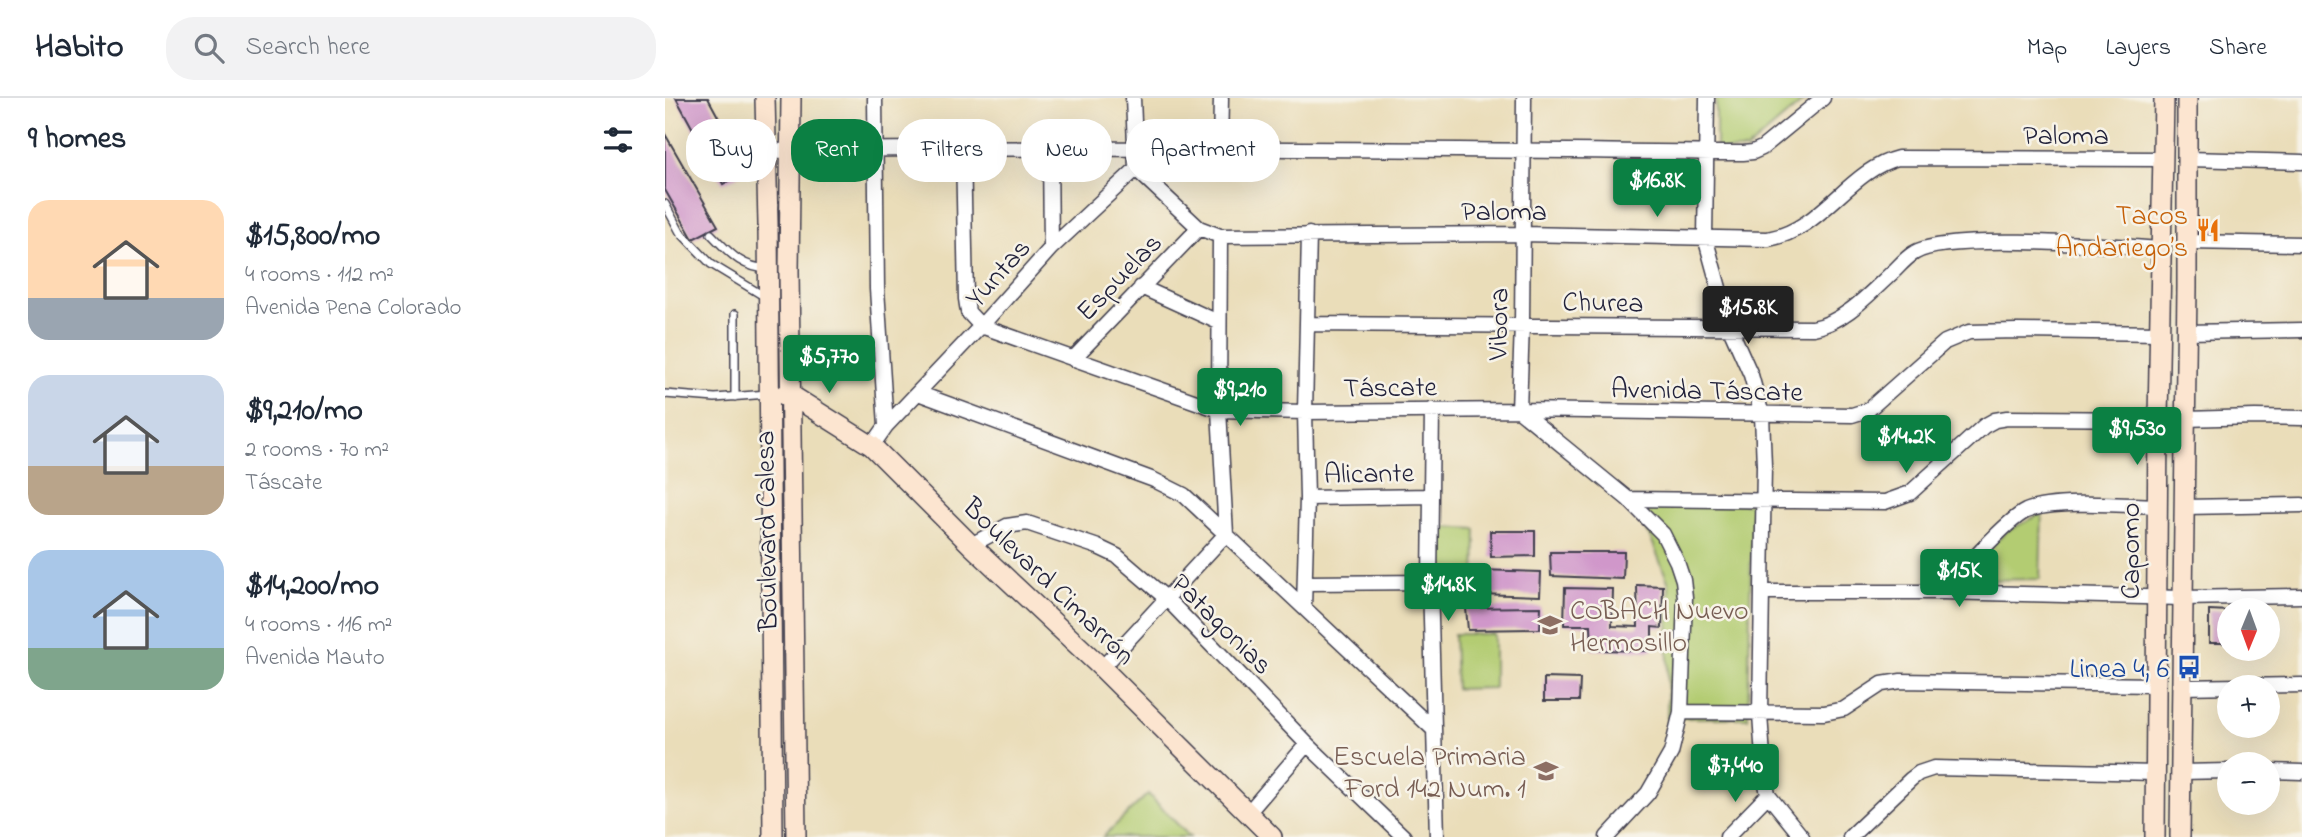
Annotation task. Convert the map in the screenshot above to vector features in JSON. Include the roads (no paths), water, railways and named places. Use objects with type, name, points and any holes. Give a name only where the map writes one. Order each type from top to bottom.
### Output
[{"type":"street","name":"Boulevard Calesa","points":[[765,98],[765,119]]},
{"type":"street","name":"Boulevard Calesa","points":[[791,98],[791,119]]},
{"type":"street","points":[[876,98],[876,119]]},
{"type":"street","points":[[1133,98],[1134,119]]},
{"type":"street","points":[[1221,98],[1221,119]]},
{"type":"street","name":"Vibora","points":[[1519,410],[1523,324],[1524,98]]},
{"type":"street","points":[[1707,98],[1705,237],[1730,328],[1751,375],[1762,415],[1764,501],[1761,750],[1768,795],[1802,837]]},
{"type":"street","points":[[1280,150],[1753,152],[1762,148],[1823,98]]},
{"type":"street","name":"Capomo","points":[[2155,837],[2164,98]]},
{"type":"street","name":"Capomo","points":[[2180,837],[2188,242],[2187,98]]},
{"type":"street","points":[[777,151],[791,151]]},
{"type":"street","name":"Boulevard Calesa","points":[[791,151],[789,271],[796,837]]},
{"type":"street","name":"Paloma","points":[[1150,182],[1199,228],[1220,236],[1522,234],[1768,239],[1790,234],[1800,228],[1879,165],[1898,158],[2164,159]]},
{"type":"street","points":[[2187,159],[2302,162]]},
{"type":"street","name":"Yuntas","points":[[872,446],[886,426],[1051,248],[1126,178]]},
{"type":"street","name":"Boulevard Calesa","points":[[767,182],[773,837]]},
{"type":"street","points":[[876,182],[877,289],[886,426]]},
{"type":"street","points":[[964,182],[966,299],[968,312],[981,326]]},
{"type":"street","points":[[1050,182],[1051,248]]},
{"type":"street","name":"Espuelas","points":[[1073,359],[1199,228]]},
{"type":"street","points":[[1304,608],[1309,234]]},
{"type":"street","points":[[1102,668],[1226,534],[1219,410],[1220,236]]},
{"type":"street","name":"Churea","points":[[1307,324],[1730,328],[1823,326],[1834,322],[1873,291],[1913,253],[1929,246],[1943,243],[2009,242],[2162,249]]},
{"type":"street","points":[[2188,242],[2302,244]]},
{"type":"street","points":[[1141,287],[1218,322]]},
{"type":"street","name":"Táscate","points":[[981,326],[1219,410],[1519,410]]},
{"type":"street","points":[[2186,332],[2302,330]]},
{"type":"street","name":"Avenida Táscate","points":[[1519,410],[1843,416],[1860,414],[1896,387],[1945,342],[1969,332],[2161,333]]},
{"type":"street","points":[[918,393],[1171,486],[1184,495],[1433,729]]},
{"type":"street","points":[[769,394],[792,395]]},
{"type":"street","name":"Boulevard Cimarrón","points":[[792,395],[872,446],[1272,837]]},
{"type":"street","points":[[1432,410],[1430,582],[1437,837]]},
{"type":"street","points":[[1519,410],[1628,499],[1663,534],[1683,580],[1685,597],[1681,712],[1671,752],[1648,793],[1607,837]]},
{"type":"street","points":[[2185,419],[2302,418]]},
{"type":"street","points":[[1628,499],[1885,502],[1910,494],[1984,426],[1995,420],[2158,419]]},
{"type":"street","name":"Alicante","points":[[1307,498],[1431,496]]},
{"type":"street","points":[[1944,592],[1977,556],[2025,511],[2040,507],[2099,504],[2157,506]]},
{"type":"street","points":[[2185,507],[2302,505]]},
{"type":"street","name":"Patagonias","points":[[971,545],[1007,526],[1027,523],[1117,556],[1167,599],[1307,744],[1404,837]]},
{"type":"street","points":[[1305,583],[1430,582]]},
{"type":"street","points":[[1762,592],[1944,592],[2182,598],[2302,596]]},
{"type":"street","points":[[1681,712],[1825,713],[1844,709],[1882,684],[1901,681],[2156,685]]},
{"type":"street","points":[[2181,687],[2302,685]]},
{"type":"street","points":[[1248,813],[1307,744]]},
{"type":"street","points":[[1850,837],[1911,779],[1934,768],[2156,773]]},
{"type":"street","points":[[2181,772],[2217,771]]},
{"type":"street","points":[[2280,771],[2302,772]]},
{"type":"street","points":[[1727,837],[1768,795]]},
{"type":"lane","points":[[665,204],[680,232],[712,264],[768,299]]},
{"type":"lane","points":[[711,234],[741,263],[768,269]]},
{"type":"lane","points":[[734,314],[735,397]]},
{"type":"lane","points":[[665,394],[715,398],[769,394]]},
{"type":"place","name":"Tacos Andariego’s","points":[[2208,230]]},
{"type":"place","name":"COBACH Nuevo Hermosillo","points":[[1550,625]]},
{"type":"place","name":"Linea 4, 6","points":[[2189,667]]},
{"type":"place","name":"Escuela Primaria Ford 142 Num. 1","points":[[1546,771]]}]
